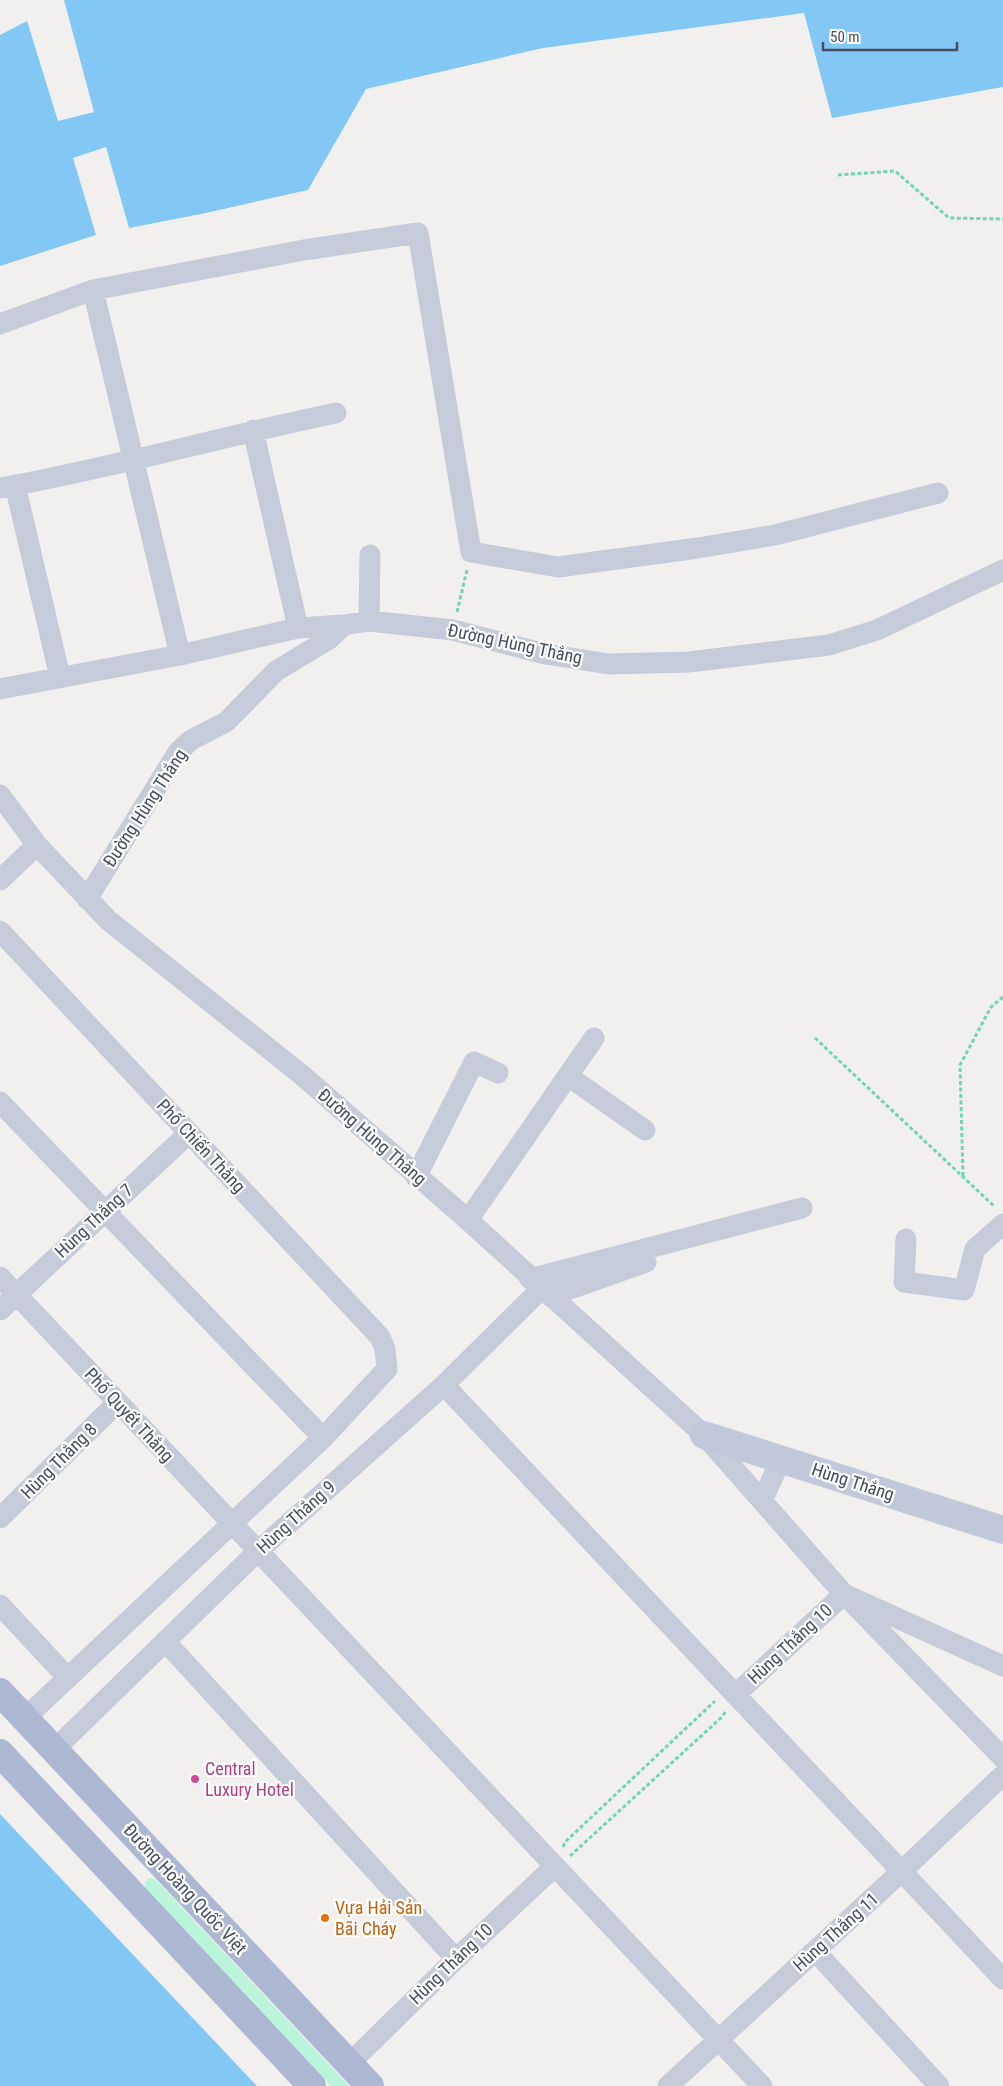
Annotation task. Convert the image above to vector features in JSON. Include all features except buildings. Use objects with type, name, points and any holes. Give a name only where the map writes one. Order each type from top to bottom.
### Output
[{"type":"main road","name":"Đường Hoàng Quốc Việt","points":[[0,1692],[370,2086]]},
{"type":"main road","points":[[0,1742],[25,1718]]},
{"type":"main road","points":[[25,1780],[54,1750]]},
{"type":"main road","points":[[0,1753],[312,2086]]},
{"type":"street","points":[[0,324],[93,290],[304,250],[418,233],[471,552],[558,567],[698,548],[775,535],[938,492]]},
{"type":"street","points":[[93,290],[180,655]]},
{"type":"street","points":[[60,677],[7,486],[135,460],[253,430],[336,413]]},
{"type":"street","points":[[253,430],[298,628]]},
{"type":"street","points":[[369,620],[370,556]]},
{"type":"street","name":"Đường Hùng Thắng","points":[[1003,570],[877,630],[830,645],[688,662],[609,664],[545,654],[453,630],[369,620],[344,625],[329,639],[276,671],[226,722],[191,740],[178,752],[87,899],[108,920],[302,1076],[468,1220],[540,1288],[704,1435],[844,1594],[1003,1758]]},
{"type":"street","points":[[0,688],[180,655],[298,628],[344,625]]},
{"type":"street","points":[[0,795],[37,845],[87,899]]},
{"type":"street","points":[[0,880],[37,845]]},
{"type":"street","name":"Phố Chiến Thắng","points":[[0,931],[380,1337],[385,1349],[387,1370],[322,1438]]},
{"type":"street","points":[[468,1220],[594,1038]]},
{"type":"street","points":[[416,1176],[474,1062],[498,1073]]},
{"type":"street","points":[[568,1076],[645,1130]]},
{"type":"street","points":[[0,1102],[322,1438],[25,1718]]},
{"type":"street","name":"Hùng Thắng 7","points":[[0,1310],[189,1133]]},
{"type":"street","points":[[540,1288],[802,1208]]},
{"type":"street","points":[[906,1239],[904,1282],[964,1290],[975,1249],[1000,1216]]},
{"type":"street","points":[[540,1288],[709,1248]]},
{"type":"street","name":"Phố Quyết Thắng","points":[[0,1277],[762,2086]]},
{"type":"street","name":"Hùng Thắng 9","points":[[54,1750],[258,1551],[444,1385],[540,1288]]},
{"type":"street","points":[[444,1385],[1003,1979]]},
{"type":"street","name":"Hùng Thắng 8","points":[[0,1518],[117,1403]]},
{"type":"street","name":"Hùng Thắng","points":[[704,1435],[1003,1530]]},
{"type":"street","points":[[762,1501],[781,1459]]},
{"type":"street","points":[[844,1594],[1003,1666]]},
{"type":"street","name":"Hùng Thắng 10","points":[[736,1694],[844,1594]]},
{"type":"street","points":[[0,1605],[68,1678]]},
{"type":"street","points":[[165,1641],[456,1958]]},
{"type":"street","name":"Hùng Thắng 11","points":[[668,2086],[902,1872],[1003,1775]]},
{"type":"street","name":"Hùng Thắng 10","points":[[349,2064],[456,1958],[555,1866]]},
{"type":"street","points":[[816,1951],[939,2086]]},
{"type":"path","points":[[838,175],[894,171],[949,218],[1003,219]]},
{"type":"path","points":[[453,630],[471,552]]},
{"type":"path","points":[[963,1176],[960,1065],[991,1007],[1003,997]]},
{"type":"path","points":[[815,1038],[963,1176],[1000,1216]]},
{"type":"path","points":[[555,1866],[575,1854],[723,1716],[736,1694]]},
{"type":"path","points":[[555,1866],[565,1842],[712,1702],[736,1694]]},
{"type":"green space","points":[[149,1878],[155,1879],[349,2086],[331,2086],[145,1888],[145,1882]]},
{"type":"water","points":[[64,0],[1003,0],[1003,87],[832,118],[804,13],[543,48],[366,89],[308,190],[129,228],[106,147],[73,158],[96,235],[0,266],[0,35],[27,21],[58,121],[94,112]]},
{"type":"water","points":[[0,1814],[257,2086],[0,2086]]},
{"type":"place","name":"Central Luxury Hotel","points":[[195,1779]]},
{"type":"place","name":"Vựa Hải Sản Bãi Cháy","points":[[325,1918]]}]
